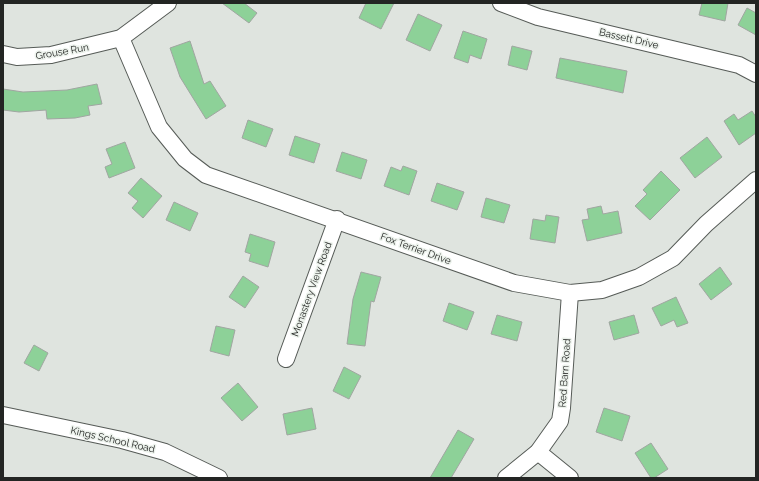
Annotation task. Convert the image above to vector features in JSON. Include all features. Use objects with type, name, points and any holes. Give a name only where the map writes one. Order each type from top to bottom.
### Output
[{"type":"street","points":[[121,38],[168,3]]},
{"type":"street","name":"Bassett Drive","points":[[501,3],[538,17],[739,65],[756,74]]},
{"type":"street","name":"Grouse Run","points":[[3,54],[17,57],[51,55],[121,38]]},
{"type":"street","name":"Fox Terrier Drive","points":[[121,38],[159,127],[185,159],[206,175],[514,283],[570,293],[602,290],[639,278],[673,258],[706,224],[756,180]]},
{"type":"street","name":"Monastery View Road","points":[[286,359],[337,220]]},
{"type":"street","name":"Red Barn Road","points":[[506,478],[538,452],[560,421],[570,293]]},
{"type":"street","name":"Kings School Road","points":[[3,415],[122,440],[165,452],[219,478]]},
{"type":"street","points":[[538,452],[570,478]]},
{"type":"building","points":[[222,3],[244,3],[257,13],[249,23]]},
{"type":"building","points":[[366,3],[394,3],[381,29],[359,18]]},
{"type":"building","points":[[702,3],[728,3],[725,21],[699,15]]},
{"type":"building","points":[[747,8],[756,13],[756,35],[738,25]]},
{"type":"building","points":[[418,14],[442,25],[430,51],[406,40]]},
{"type":"building","points":[[463,31],[487,39],[481,59],[470,55],[468,63],[454,58]]},
{"type":"building","points":[[190,41],[204,84],[210,81],[226,106],[206,119],[180,77],[170,48]]},
{"type":"building","points":[[512,46],[532,51],[527,70],[508,65]]},
{"type":"building","points":[[560,58],[627,71],[623,93],[556,78]]},
{"type":"building","points":[[97,84],[102,104],[88,106],[90,115],[75,118],[47,119],[46,110],[19,112],[3,110],[3,89],[23,92],[67,90]]},
{"type":"building","points":[[752,111],[756,117],[756,133],[739,145],[724,121],[734,114],[738,120]]},
{"type":"building","points":[[248,120],[273,129],[266,147],[242,138]]},
{"type":"building","points":[[295,136],[320,144],[314,163],[289,155]]},
{"type":"building","points":[[707,137],[722,157],[695,178],[680,158]]},
{"type":"building","points":[[125,142],[135,168],[109,178],[105,167],[112,164],[106,149]]},
{"type":"building","points":[[342,152],[367,160],[361,179],[336,171]]},
{"type":"building","points":[[403,166],[417,171],[409,195],[384,186],[391,167],[401,171]]},
{"type":"building","points":[[661,171],[680,190],[650,220],[635,206],[647,194],[643,190]]},
{"type":"building","points":[[141,178],[162,196],[143,218],[132,208],[138,201],[128,193]]},
{"type":"building","points":[[437,183],[464,192],[457,210],[431,201]]},
{"type":"building","points":[[486,198],[510,205],[504,223],[481,217]]},
{"type":"building","points":[[174,202],[198,213],[190,231],[166,220]]},
{"type":"building","points":[[601,206],[603,214],[618,211],[622,233],[587,241],[582,220],[589,219],[587,209]]},
{"type":"building","points":[[546,215],[559,217],[555,243],[530,239],[533,219],[545,221]]},
{"type":"building","points":[[250,234],[275,242],[268,267],[249,261],[251,254],[245,252]]},
{"type":"building","points":[[720,267],[732,284],[711,300],[699,284]]},
{"type":"building","points":[[361,272],[381,277],[374,302],[371,301],[365,346],[347,344],[353,299]]},
{"type":"building","points":[[243,276],[259,287],[245,308],[229,297]]},
{"type":"building","points":[[676,297],[688,323],[677,327],[674,320],[661,326],[652,308]]},
{"type":"building","points":[[449,303],[474,312],[467,330],[443,321]]},
{"type":"building","points":[[497,315],[522,322],[517,341],[491,334]]},
{"type":"building","points":[[634,315],[639,333],[614,340],[609,322]]},
{"type":"building","points":[[216,326],[235,330],[229,356],[210,351]]},
{"type":"building","points":[[34,345],[48,353],[39,371],[24,363]]},
{"type":"building","points":[[344,367],[361,376],[349,399],[333,391]]},
{"type":"building","points":[[238,383],[258,407],[242,421],[221,398]]},
{"type":"building","points":[[312,408],[316,429],[287,435],[283,414]]},
{"type":"building","points":[[604,408],[630,416],[622,441],[596,432]]},
{"type":"building","points":[[458,430],[474,439],[451,478],[430,478]]},
{"type":"building","points":[[651,443],[668,469],[654,478],[651,478],[635,453]]}]
